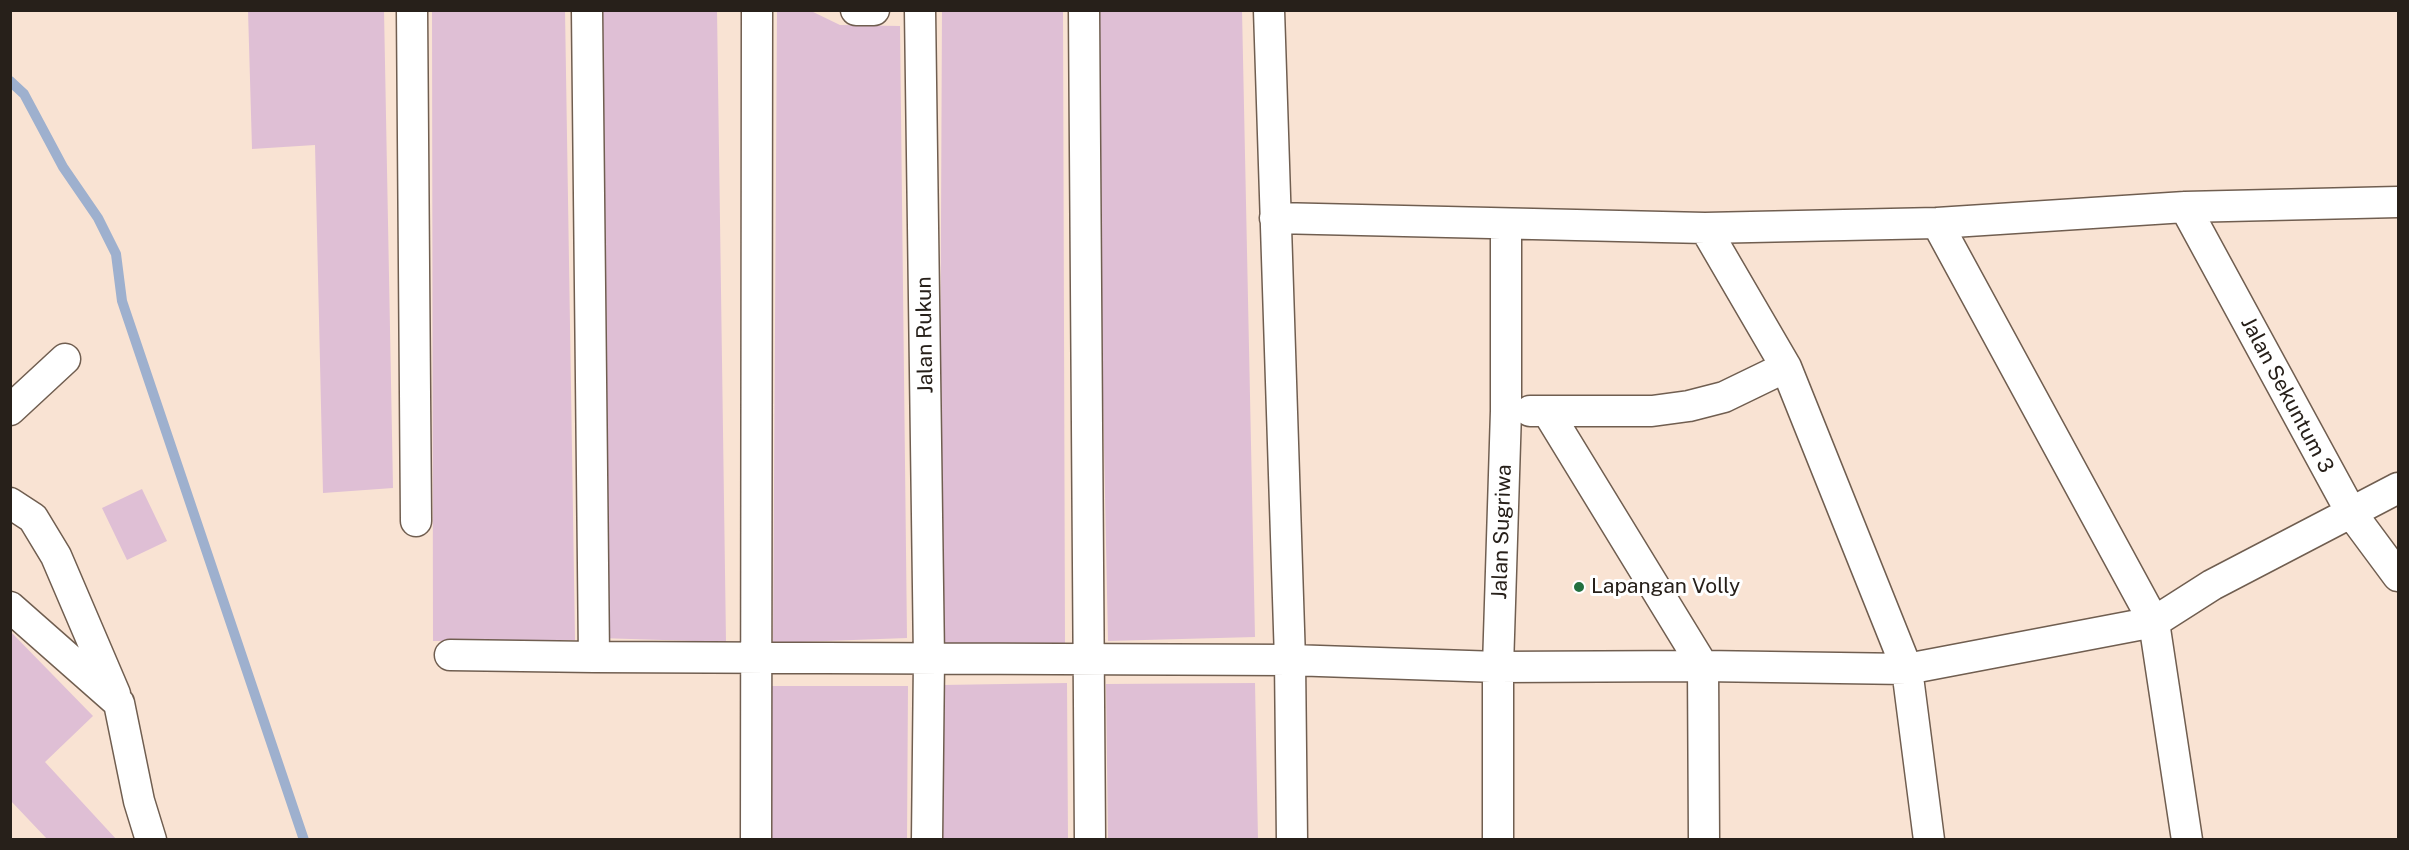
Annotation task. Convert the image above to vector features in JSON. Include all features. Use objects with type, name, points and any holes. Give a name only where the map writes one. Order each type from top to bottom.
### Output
[{"type":"street","points":[[412,10],[416,521]]},
{"type":"street","points":[[587,10],[594,657]]},
{"type":"street","points":[[756,840],[758,10]]},
{"type":"street","points":[[856,10],[874,10]]},
{"type":"street","name":"Jalan Rukun","points":[[920,10],[929,659],[927,840]]},
{"type":"street","points":[[1084,10],[1090,840]]},
{"type":"street","points":[[1269,10],[1290,660],[1292,840]]},
{"type":"street","points":[[1275,218],[1705,228],[1938,223],[2185,207],[2398,202]]},
{"type":"street","name":"Jalan Sekuntum 3","points":[[2185,207],[2352,514],[2398,576]]},
{"type":"street","points":[[1938,223],[2154,622],[2187,840]]},
{"type":"street","name":"Jalan Sugriwa","points":[[1498,840],[1498,667],[1506,411],[1506,225]]},
{"type":"street","points":[[1705,228],[1786,367],[1907,669],[1929,840]]},
{"type":"street","points":[[10,410],[65,359]]},
{"type":"street","points":[[1506,411],[1652,411],[1689,406],[1724,397],[1786,367]]},
{"type":"street","points":[[1547,411],[1703,666],[1704,840]]},
{"type":"street","points":[[450,654],[594,657],[1290,660],[1498,667],[1703,666],[1907,669],[2154,622],[2212,585],[2398,488]]},
{"type":"street","points":[[10,502],[33,518],[56,556],[119,703],[139,801],[151,840]]},
{"type":"street","points":[[10,607],[119,703]]},
{"type":"building","points":[[248,10],[384,10],[393,488],[323,493],[315,145],[252,149]]},
{"type":"building","points":[[432,10],[565,10],[575,640],[433,641]]},
{"type":"building","points":[[592,10],[717,10],[726,642],[599,638]]},
{"type":"building","points":[[777,10],[809,10],[840,25],[900,26],[907,638],[773,643]]},
{"type":"building","points":[[942,10],[1063,10],[1065,645],[939,644]]},
{"type":"building","points":[[1095,10],[1242,10],[1255,637],[1108,641]]},
{"type":"building","points":[[142,489],[167,541],[127,560],[102,508]]},
{"type":"building","points":[[10,631],[93,716],[45,762],[117,840],[48,840],[10,800]]},
{"type":"building","points":[[1067,683],[1068,840],[943,840],[942,685]]},
{"type":"building","points":[[1255,683],[1258,840],[1108,840],[1106,684]]},
{"type":"building","points":[[768,686],[908,686],[907,840],[767,840]]},
{"type":"waterway","points":[[10,81],[24,94],[63,167],[98,218],[116,254],[122,301],[304,840]]},
{"type":"place","name":"Lapangan Volly","points":[[1579,587]]}]
